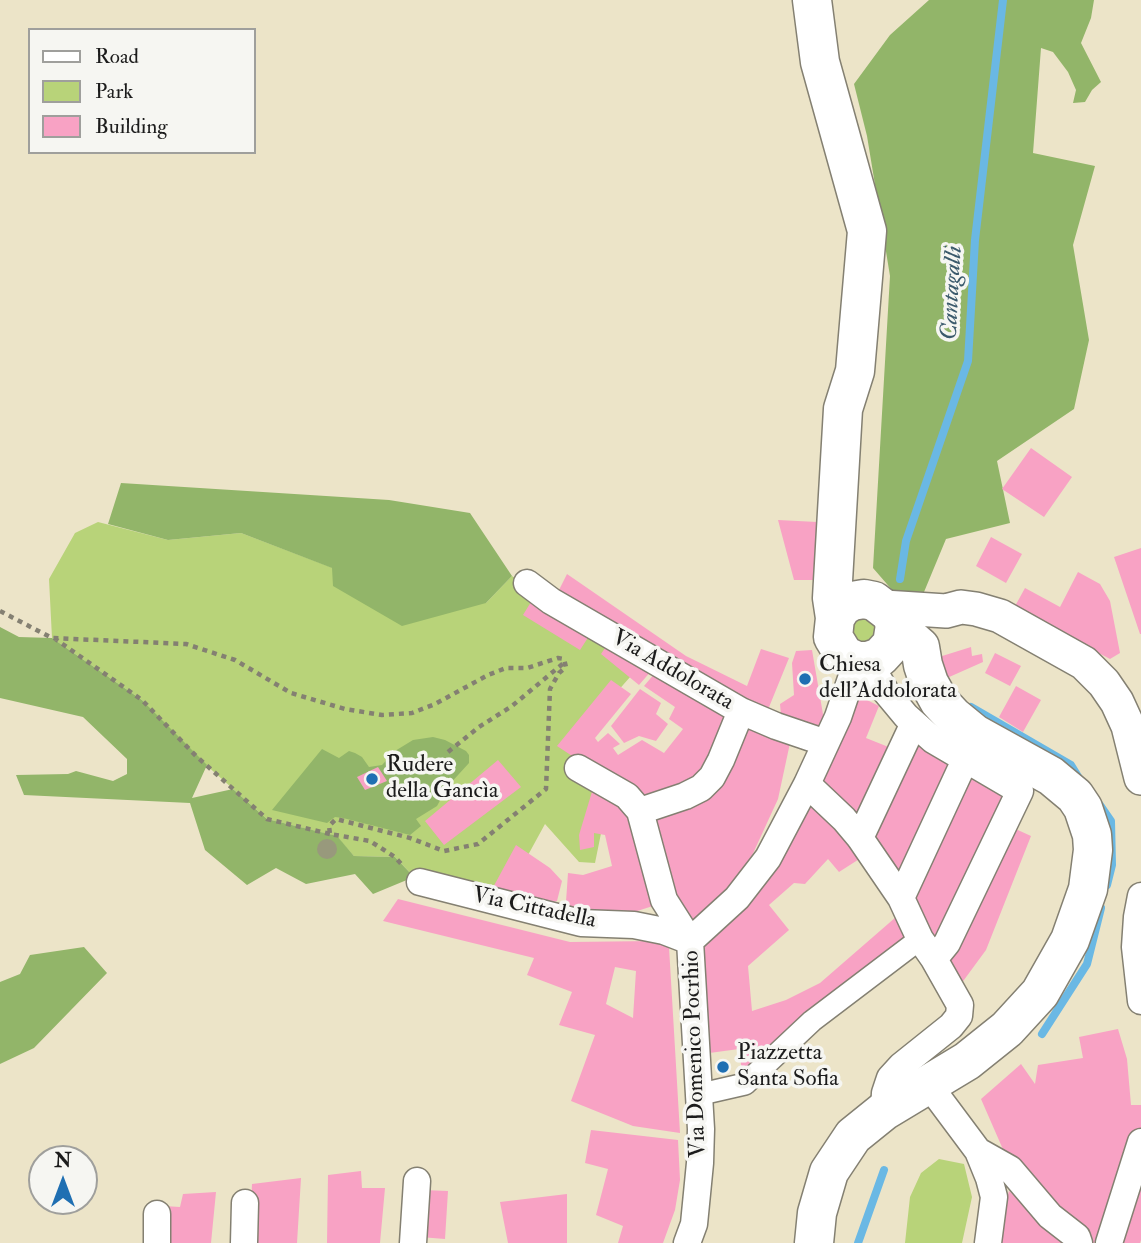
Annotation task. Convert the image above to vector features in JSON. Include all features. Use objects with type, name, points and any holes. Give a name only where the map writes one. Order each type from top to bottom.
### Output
[{"type":"main road","points":[[812,0],[820,62],[867,231],[855,371],[843,409],[832,598],[835,618],[833,637],[844,655],[889,643]]},
{"type":"main road","points":[[814,1243],[817,1213],[829,1172],[853,1136],[884,1111],[967,1061],[1007,1029],[1040,993],[1070,940],[1088,889],[1093,850],[1088,821],[1075,796],[1051,776],[975,734],[939,701],[889,643],[853,561],[852,539],[861,412],[855,371]]},
{"type":"street","name":"Via Addolorata","points":[[527,583],[573,614],[741,711],[826,743]]},
{"type":"street","points":[[889,643],[946,611],[961,607],[1000,617],[1084,663],[1104,683],[1118,702],[1128,726],[1141,778]]},
{"type":"street","points":[[889,643],[930,628],[946,611]]},
{"type":"street","points":[[697,1095],[745,1084],[813,1021],[927,949],[947,943],[1020,791],[933,740],[886,692],[889,643]]},
{"type":"street","name":"Via Domenico Pocrhio","points":[[687,1243],[694,1224],[701,1129],[690,941],[737,898],[768,858],[826,743],[889,643]]},
{"type":"street","points":[[640,811],[701,788],[712,777],[721,760],[741,711]]},
{"type":"street","points":[[860,838],[914,723]]},
{"type":"street","points":[[901,898],[965,760]]},
{"type":"street","points":[[578,768],[627,796],[640,811],[664,900],[690,941]]},
{"type":"street","points":[[807,784],[860,838],[901,898],[960,1005],[959,1016],[901,1066],[890,1079],[885,1093],[884,1111]]},
{"type":"street","name":"Via Cittadella","points":[[420,882],[581,923],[634,925],[664,931],[690,941]]},
{"type":"street","points":[[1141,896],[1135,947],[1141,1001]]},
{"type":"street","points":[[929,1084],[978,1151],[989,1178],[994,1196],[988,1243]]},
{"type":"street","points":[[1109,1243],[1141,1142]]},
{"type":"street","points":[[978,1151],[1010,1169],[1050,1216],[1077,1237],[1079,1243]]},
{"type":"street","points":[[413,1243],[417,1181]]},
{"type":"street","points":[[244,1243],[245,1203]]},
{"type":"street","points":[[157,1214],[157,1243]]},
{"type":"path","points":[[0,611],[52,638],[142,700],[196,756],[267,819],[370,841],[395,857],[420,882]]},
{"type":"path","points":[[52,638],[186,644],[235,660],[291,693],[345,709],[382,715],[412,713],[506,668],[527,668],[558,658],[566,661]]},
{"type":"path","points":[[448,752],[479,727],[512,706],[566,661]]},
{"type":"path","points":[[330,834],[329,826],[335,819],[410,838],[444,851],[478,844],[546,789],[550,689],[559,673],[566,667],[566,661]]},
{"type":"green space","points":[[929,0],[1094,0],[1091,18],[1081,43],[1101,82],[1085,102],[1073,103],[1076,90],[1068,72],[1053,52],[1041,48],[1033,153],[1095,166],[1073,245],[1089,340],[1074,409],[997,461],[1010,523],[946,539],[924,592],[893,591],[873,568],[890,276],[867,136],[854,84],[890,35]]},
{"type":"green space","points":[[121,483],[389,500],[470,513],[512,576],[486,603],[402,626],[333,586],[332,568],[241,533],[168,540],[108,524]]},
{"type":"green space","points":[[98,522],[168,540],[241,533],[333,568],[486,603],[512,576],[638,668],[571,744],[611,784],[595,863],[579,862],[545,824],[504,899],[418,881],[395,857],[354,856],[336,836],[267,819],[196,756],[142,700],[52,638],[49,579],[75,533]]},
{"type":"green space","points":[[850,610],[883,626],[861,650],[841,620]]},
{"type":"green space","points":[[0,627],[19,637],[52,638],[142,700],[207,765],[192,798],[233,789],[267,819],[337,836],[354,856],[395,857],[414,877],[373,894],[355,874],[306,884],[276,868],[247,885],[205,850],[190,803],[24,795],[16,775],[68,774],[76,771],[113,781],[127,774],[127,759],[83,717],[0,698]]},
{"type":"green space","points":[[433,737],[466,751],[469,763],[448,786],[437,806],[416,819],[421,826],[410,835],[343,818],[335,817],[327,823],[272,810],[322,749],[339,758],[349,751],[355,753],[362,757],[369,767],[382,765],[395,751],[413,740]]},
{"type":"green space","points":[[84,947],[107,973],[34,1048],[0,1064],[0,982],[20,974],[30,955]]},
{"type":"green space","points":[[939,1159],[964,1164],[972,1197],[962,1243],[905,1243],[910,1197],[921,1173]]},
{"type":"building","points":[[1031,448],[1072,477],[1044,517],[1002,489]]},
{"type":"building","points":[[778,520],[817,522],[814,580],[794,580]]},
{"type":"building","points":[[991,537],[1022,554],[1006,583],[976,566]]},
{"type":"building","points":[[1141,548],[1141,634],[1140,634],[1114,557]]},
{"type":"building","points":[[1078,572],[1100,584],[1110,601],[1120,653],[1110,659],[1014,608],[1025,588],[1060,607]]},
{"type":"building","points":[[567,574],[686,656],[747,686],[761,649],[789,658],[765,717],[557,594]]},
{"type":"building","points":[[534,597],[591,633],[580,650],[523,615]]},
{"type":"building","points":[[609,642],[652,670],[639,685],[601,654]]},
{"type":"building","points":[[971,647],[972,656],[982,654],[983,662],[947,678],[939,657]]},
{"type":"building","name":"Chiesa dell'Addolorata","points":[[812,650],[825,726],[782,726],[780,704],[794,695],[792,663],[796,651]]},
{"type":"building","points":[[995,653],[1021,666],[1010,686],[985,673]]},
{"type":"building","points":[[655,673],[732,713],[691,785],[642,802],[557,746],[611,680],[631,694],[595,738],[598,742],[608,733],[620,744],[613,748],[618,755],[642,740],[664,753],[683,729],[669,719],[675,707],[644,686]]},
{"type":"building","points":[[1016,686],[1041,700],[1023,732],[999,717]]},
{"type":"building","points":[[640,689],[661,703],[656,714],[668,724],[656,741],[639,736],[624,743],[611,726]]},
{"type":"building","points":[[851,692],[879,706],[866,738],[891,748],[859,824],[813,783]]},
{"type":"building","points":[[744,724],[790,743],[778,799],[744,873],[709,911],[684,925],[647,814],[685,802]]},
{"type":"building","points":[[912,740],[955,767],[902,888],[866,836]]},
{"type":"building","points":[[498,760],[521,787],[444,845],[425,821]]},
{"type":"building","name":"Rudere della Gancìa","points":[[378,767],[387,781],[365,790],[357,777]]},
{"type":"building","points":[[965,774],[1009,797],[941,941],[921,929],[906,897]]},
{"type":"building","points":[[594,785],[633,814],[656,905],[609,920],[565,916],[568,873],[583,875],[612,866],[605,835],[594,833],[594,847],[580,850],[579,835]]},
{"type":"building","points":[[811,800],[864,856],[839,872],[828,859],[805,884],[794,883],[769,905],[789,930],[748,966],[752,1011],[786,1000],[820,983],[896,917],[912,941],[743,1079],[739,1049],[702,1054],[697,942]]},
{"type":"building","points":[[1009,826],[1031,836],[986,950],[961,984],[942,959]]},
{"type":"building","points":[[516,845],[550,868],[562,881],[557,901],[534,906],[490,893]]},
{"type":"building","points":[[398,899],[570,942],[654,941],[669,947],[680,1133],[633,1126],[571,1101],[595,1035],[559,1025],[572,992],[527,975],[534,958],[383,921]],"holes":[[[615,967],[636,971],[633,1018],[606,1004]]]},
{"type":"building","points":[[1118,1029],[1127,1059],[1131,1105],[1141,1105],[1141,1137],[1130,1135],[1102,1228],[1094,1243],[1085,1243],[1005,1154],[981,1099],[1021,1064],[1035,1084],[1038,1065],[1083,1058],[1079,1037]]},
{"type":"building","points":[[591,1130],[678,1140],[680,1180],[675,1210],[663,1243],[618,1243],[623,1226],[596,1215],[608,1169],[585,1163]]},
{"type":"building","points":[[1141,1165],[1140,1243],[1115,1243]]},
{"type":"building","points":[[361,1171],[362,1188],[385,1188],[380,1243],[327,1243],[328,1175]]},
{"type":"building","points":[[301,1178],[297,1243],[249,1243],[252,1184]]},
{"type":"building","points":[[423,1190],[448,1191],[445,1239],[420,1237]]},
{"type":"building","points":[[1009,1191],[1062,1237],[1065,1243],[995,1243]]},
{"type":"building","points":[[216,1192],[211,1243],[164,1243],[164,1206],[180,1207],[183,1194]]},
{"type":"building","points":[[567,1194],[567,1243],[508,1243],[500,1202]]},
{"type":"waterway","name":"Cantagalli","points":[[900,579],[906,541],[968,361],[975,240],[1003,0]]},
{"type":"waterway","points":[[971,707],[1071,765],[1079,778]]},
{"type":"waterway","points":[[1100,805],[1111,821],[1112,865],[1107,885]]},
{"type":"waterway","points":[[1042,1034],[1087,964],[1101,908]]},
{"type":"waterway","points":[[858,1243],[884,1170]]},
{"type":"place","name":"Chiesa dell'Addolorata","points":[[805,679]]},
{"type":"place","name":"Rudere della Gancìa","points":[[372,779]]},
{"type":"place","name":"Piazzetta Santa Sofia","points":[[723,1067]]}]
